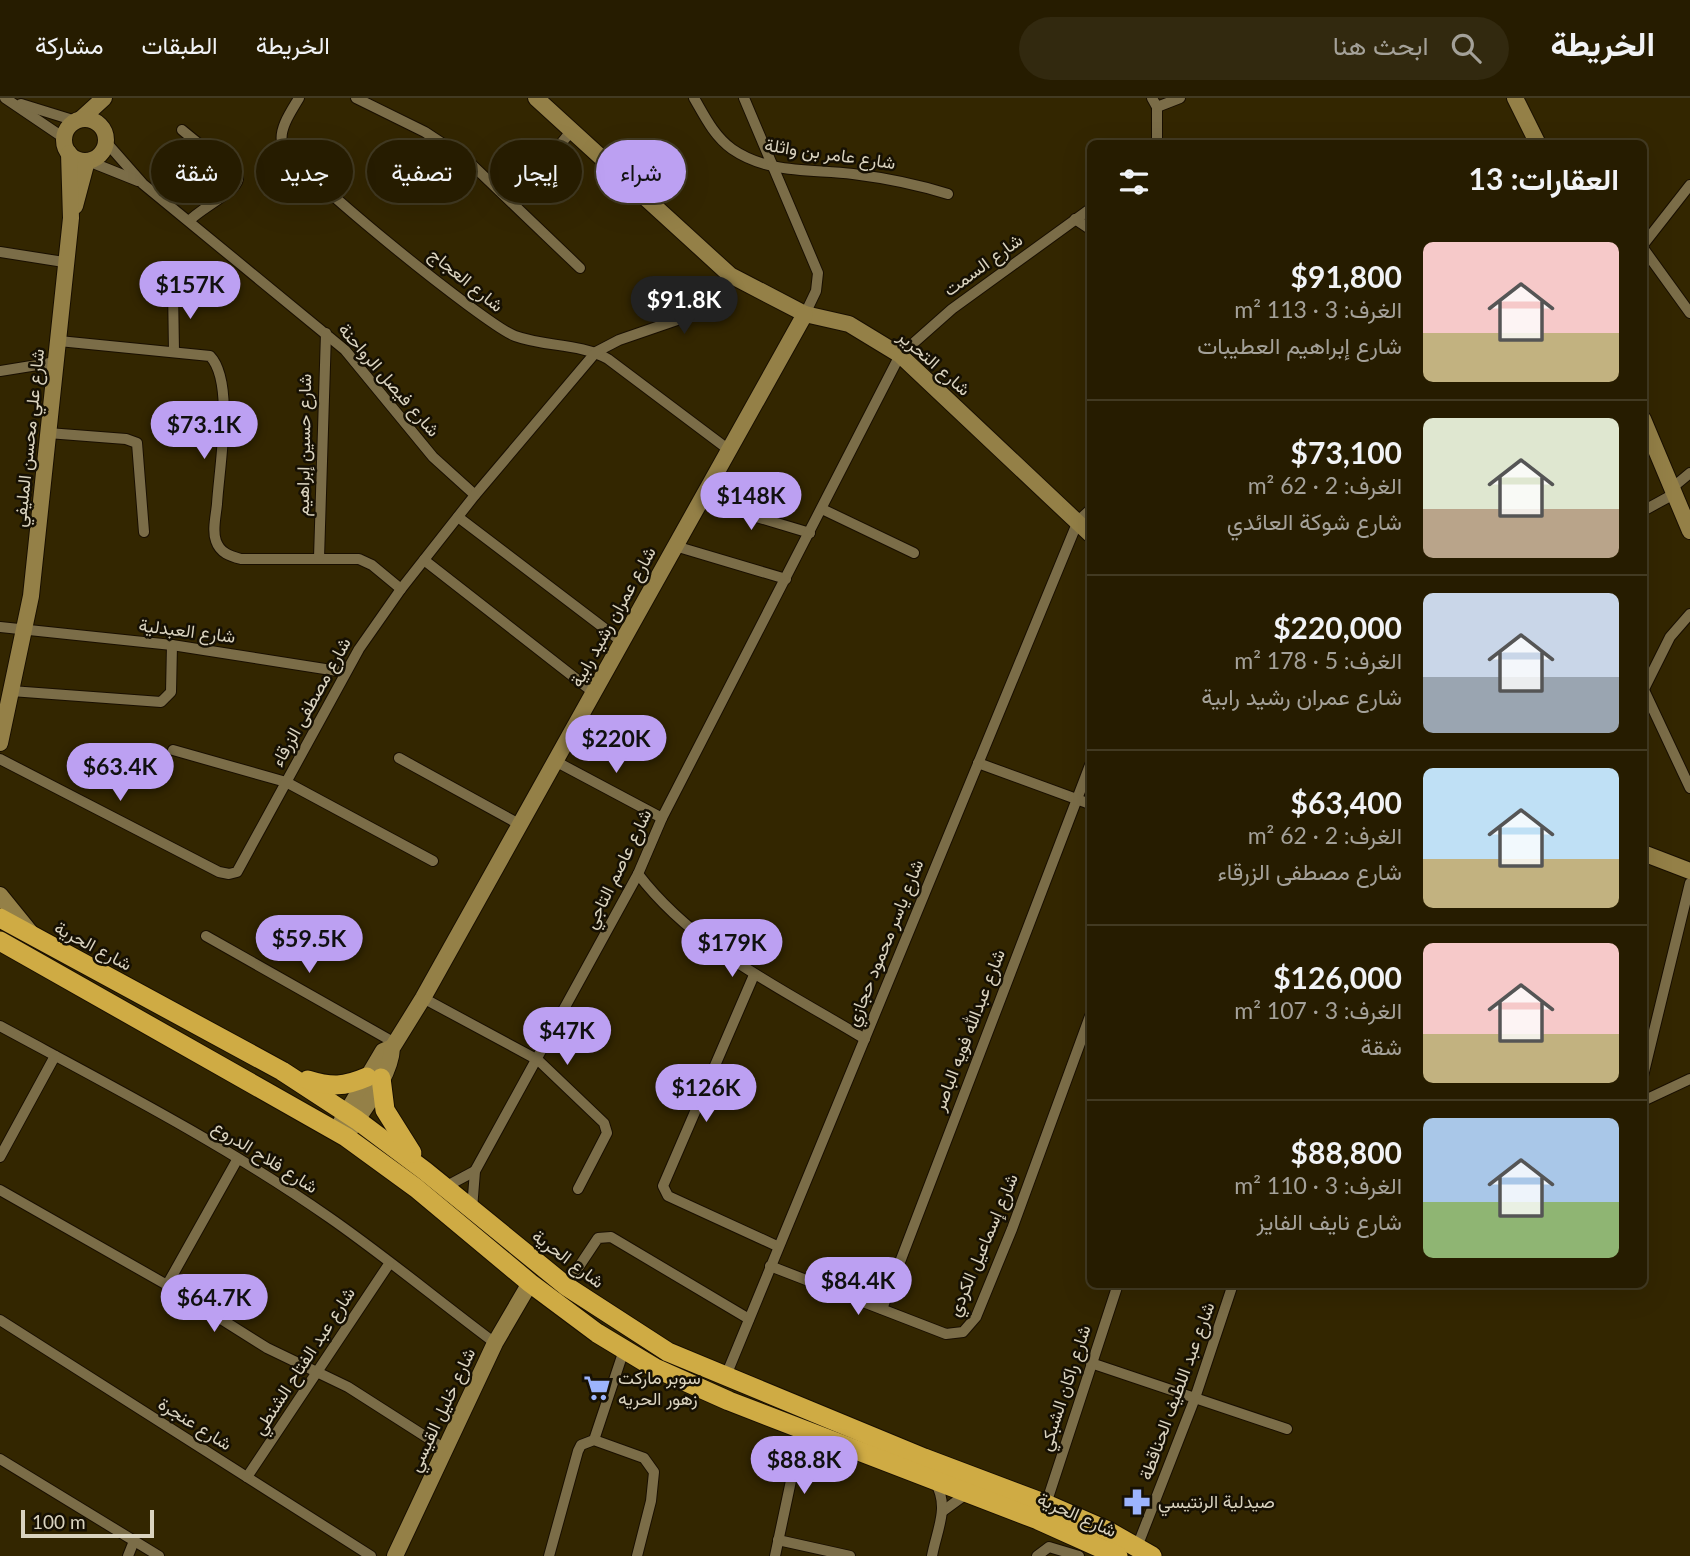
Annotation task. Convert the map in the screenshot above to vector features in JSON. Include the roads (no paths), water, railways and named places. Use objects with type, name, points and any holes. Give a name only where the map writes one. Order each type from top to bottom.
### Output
[{"type":"highway","name":"شارع الحرية","points":[[0,918],[282,1072],[352,1117],[425,1171],[566,1286],[647,1340],[693,1365],[1046,1504],[1145,1552]]},
{"type":"highway","name":"شارع الحرية","points":[[0,941],[341,1134],[416,1188],[530,1283],[624,1350],[685,1383],[969,1492],[1118,1556]]},
{"type":"highway","points":[[282,1072],[330,1087],[374,1077],[396,1132],[425,1171]]},
{"type":"street","points":[[66,146],[68,128],[104,98]]},
{"type":"street","points":[[10,100],[87,161],[102,152],[111,98]]},
{"type":"street","name":"شارع العجاج","points":[[299,98],[282,131],[282,140],[285,150],[312,177],[495,326],[515,336],[596,352],[729,450]]},
{"type":"street","points":[[356,98],[444,144],[466,159],[490,181]]},
{"type":"street","name":"شارع التحرير","points":[[536,98],[730,275],[805,314],[849,324],[900,355],[1084,516]]},
{"type":"street","name":"شارع عامر بن واثلة","points":[[694,98],[718,137],[754,162],[774,167],[901,181],[948,194]]},
{"type":"street","points":[[744,98],[818,273],[816,291],[805,314]]},
{"type":"street","points":[[1157,140],[1155,102],[1180,98]]},
{"type":"street","points":[[1515,98],[1536,140]]},
{"type":"street","points":[[10,100],[78,120],[92,120],[104,134]]},
{"type":"street","points":[[182,130],[237,174],[238,179],[234,189],[212,200],[189,221]]},
{"type":"street","points":[[565,140],[572,131]]},
{"type":"street","name":"شارع فيصل الرواحنة","points":[[104,134],[143,184],[326,333],[365,373],[444,470],[475,495]]},
{"type":"street","name":"شارع علي محسن المليفي","points":[[66,146],[71,218]]},
{"type":"street","name":"شارع فيصل الرواحنة","points":[[87,161],[143,184]]},
{"type":"street","name":"شارع علي محسن المليفي","points":[[0,743],[25,630],[57,362],[64,262],[71,218],[87,161]]},
{"type":"street","points":[[1647,242],[1690,185]]},
{"type":"street","points":[[513,203],[580,268]]},
{"type":"street","name":"شارع السمت","points":[[900,355],[952,309],[1087,211]]},
{"type":"street","points":[[1076,219],[1087,227]]},
{"type":"street","points":[[0,252],[64,262]]},
{"type":"street","points":[[1647,253],[1690,313]]},
{"type":"street","points":[[596,352],[619,340],[709,309],[730,275]]},
{"type":"street","points":[[173,289],[174,352]]},
{"type":"street","name":"شارع عمران رشيد رابية","points":[[341,1134],[374,1077],[392,1056],[394,1045],[424,998],[805,314]]},
{"type":"street","name":"شارع حسين إبراهيم","points":[[319,558],[326,333]]},
{"type":"street","points":[[59,341],[210,356],[216,363],[222,382],[222,437],[215,528],[219,548],[228,556],[241,559],[319,558],[366,561],[401,589]]},
{"type":"street","name":"شارع مصطفى الزرقاء","points":[[0,759],[229,874],[236,872],[344,672],[401,589],[475,495],[596,352]]},
{"type":"street","name":"شارع عاصم التاجي","points":[[472,1209],[475,1171],[638,874],[662,818],[900,355]]},
{"type":"street","points":[[0,371],[57,362]]},
{"type":"street","points":[[1647,429],[1690,531]]},
{"type":"street","points":[[48,433],[126,439],[137,443],[144,532]]},
{"type":"street","points":[[1647,508],[1673,491],[1690,473]]},
{"type":"street","points":[[700,500],[810,533]]},
{"type":"street","points":[[822,509],[914,552]]},
{"type":"street","name":"شارع ياسر محمود حجازي","points":[[725,1378],[978,763],[1084,516]]},
{"type":"street","points":[[458,517],[621,642]]},
{"type":"street","points":[[675,546],[786,579]]},
{"type":"street","points":[[424,560],[593,692]]},
{"type":"street","points":[[1647,683],[1670,637],[1690,614]]},
{"type":"street","name":"شارع العبدلية","points":[[0,627],[172,645],[344,672]]},
{"type":"street","points":[[11,691],[161,702],[171,692],[172,645]]},
{"type":"street","points":[[1647,699],[1690,788]]},
{"type":"street","points":[[173,750],[286,782],[433,861]]},
{"type":"street","points":[[399,758],[519,824]]},
{"type":"street","points":[[555,761],[662,818]]},
{"type":"street","points":[[978,763],[1087,803]]},
{"type":"street","name":"شارع عبدالله فويه الباصر","points":[[882,1309],[1087,773]]},
{"type":"street","points":[[1647,855],[1690,871]]},
{"type":"street","points":[[638,874],[657,899],[682,923],[754,975],[865,1039]]},
{"type":"street","points":[[1647,1060],[1690,883]]},
{"type":"street","points":[[0,895],[36,939]]},
{"type":"street","points":[[205,936],[394,1045]]},
{"type":"street","points":[[754,975],[663,1186],[668,1196],[777,1247]]},
{"type":"street","points":[[424,998],[538,1060],[607,1128],[578,1189]]},
{"type":"street","name":"شارع إسماعيل الكردي","points":[[771,1266],[946,1334],[963,1332],[972,1324],[1012,1229],[1087,1024]]},
{"type":"street","name":"شارع فلاح الدروع","points":[[0,1026],[237,1160],[331,1219],[495,1343]]},
{"type":"street","points":[[0,1157],[55,1056]]},
{"type":"street","points":[[1647,1099],[1690,1079]]},
{"type":"street","points":[[167,1285],[237,1160]]},
{"type":"street","points":[[445,1187],[475,1171]]},
{"type":"street","points":[[0,1190],[167,1285],[267,1348],[348,1387],[445,1449]]},
{"type":"street","points":[[566,1286],[598,1238],[611,1237],[749,1319]]},
{"type":"street","name":"شارع عبد الفتاح الشنطي","points":[[247,1477],[389,1264]]},
{"type":"street","name":"شارع خليل القيسي","points":[[395,1556],[495,1343],[530,1283]]},
{"type":"street","name":"شارع راكان الشبكي","points":[[1046,1504],[1117,1288]]},
{"type":"street","name":"شارع عبد اللطيف الحناقطة","points":[[1145,1552],[1232,1288]]},
{"type":"street","name":"شارع عنجرة","points":[[0,1320],[371,1556]]},
{"type":"street","points":[[594,1440],[624,1350]]},
{"type":"street","points":[[1091,1363],[1287,1429]]},
{"type":"street","points":[[775,1556],[802,1429]]},
{"type":"street","points":[[549,1556],[578,1451],[581,1445],[594,1440],[644,1458],[654,1472],[651,1502],[637,1556]]},
{"type":"street","points":[[0,1459],[159,1556]]},
{"type":"street","points":[[932,1556],[943,1511],[943,1495],[934,1479]]},
{"type":"street","points":[[943,1511],[969,1492]]},
{"type":"street","points":[[778,1540],[850,1556]]},
{"type":"street","points":[[128,1556],[135,1541]]},
{"type":"street","points":[[1037,1556],[1049,1547],[1079,1556]]},
{"type":"place","name":"سوبر ماركت زهور الحريه","points":[[597,1388]]},
{"type":"place","name":"صيدلية الرنتيسي","points":[[1137,1502]]}]
